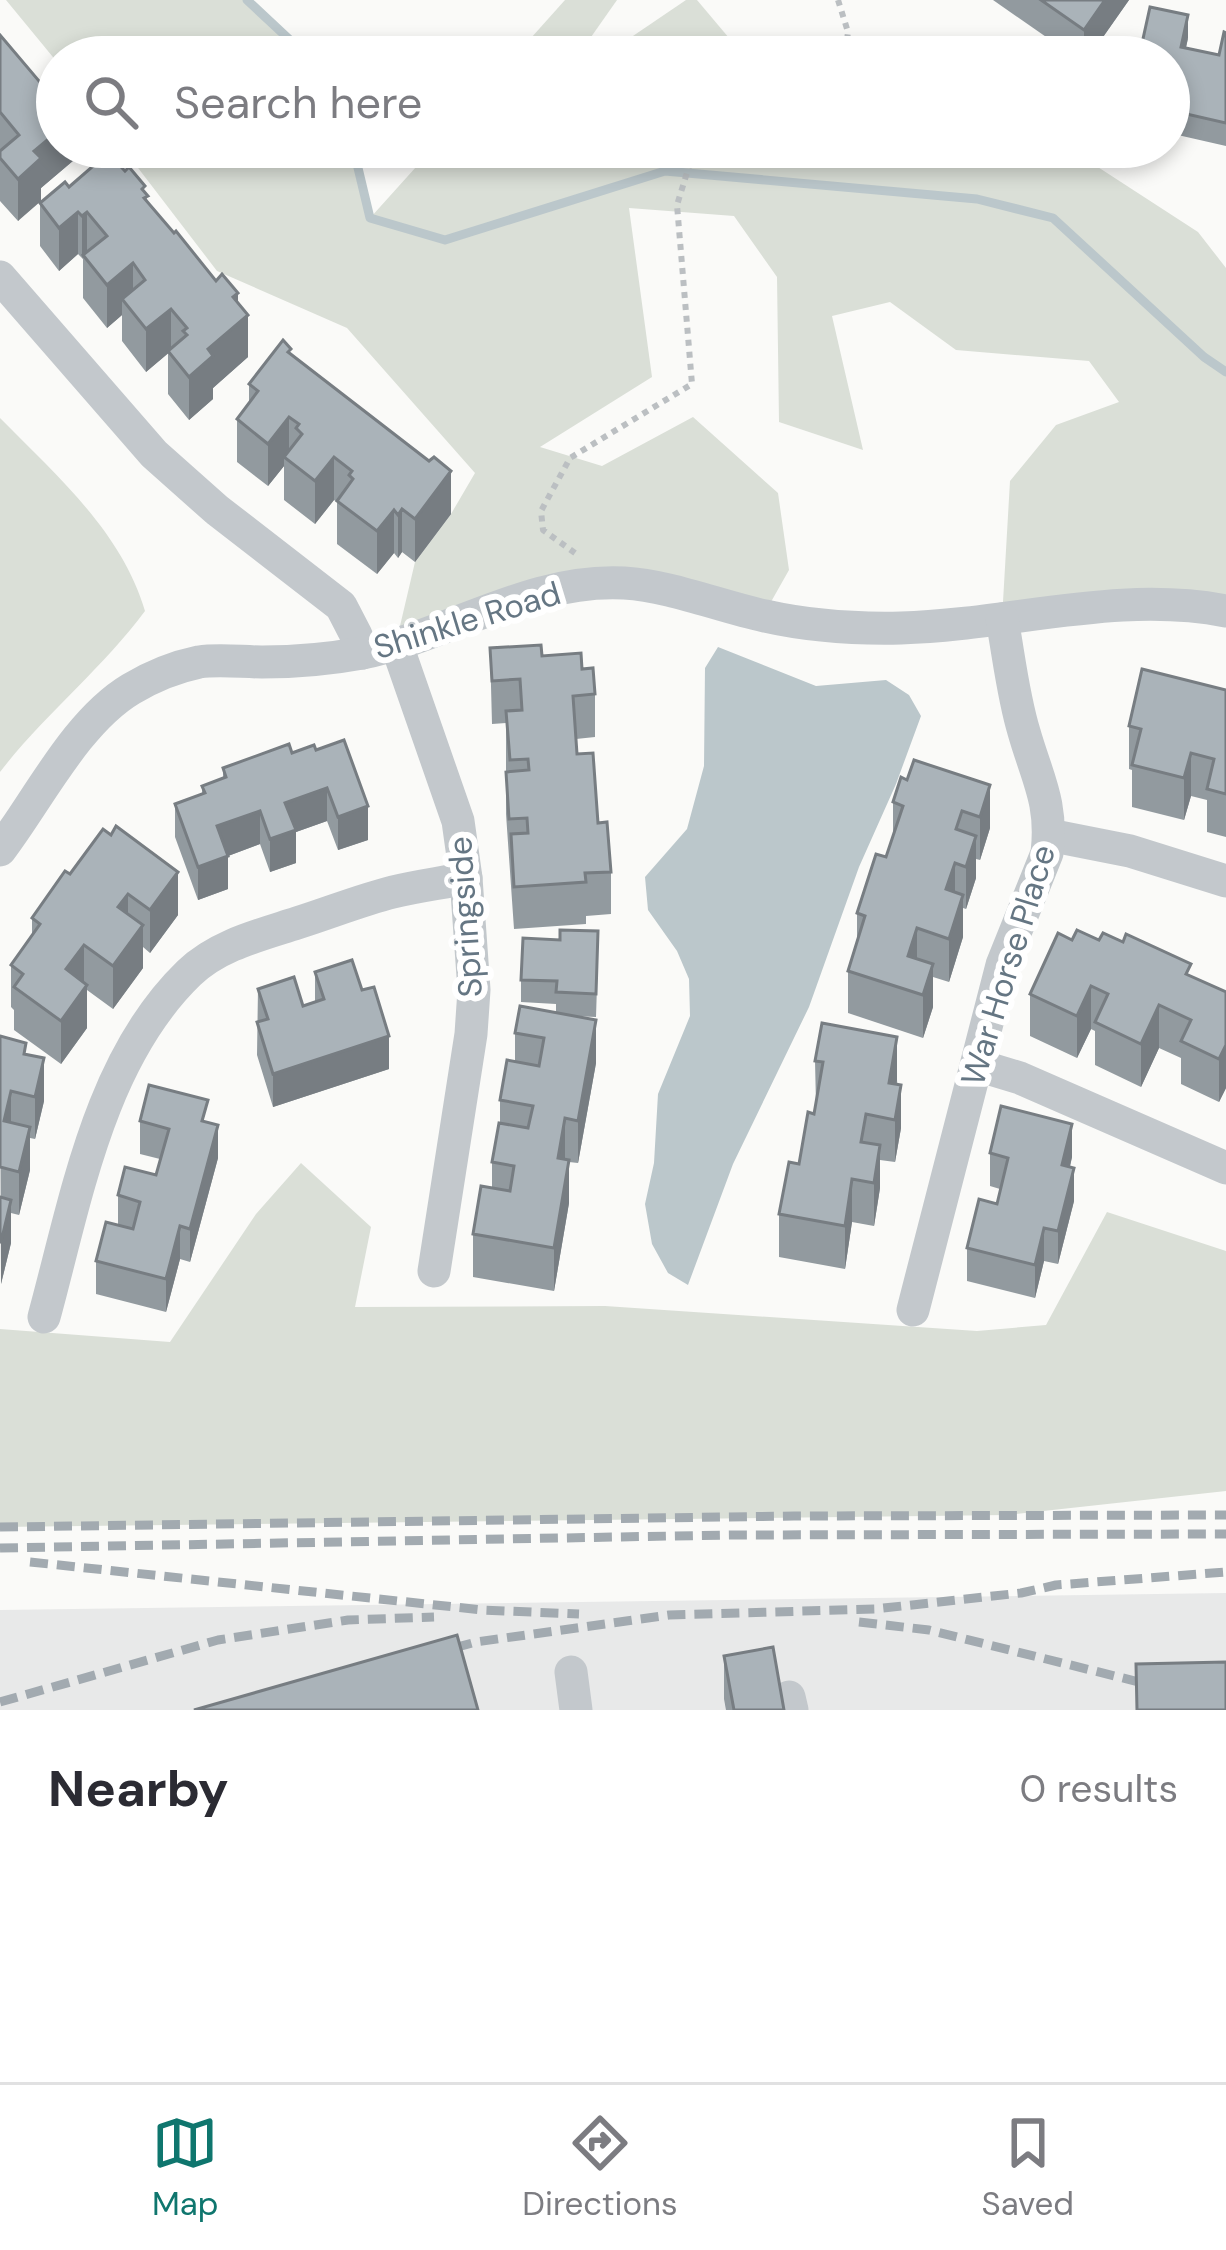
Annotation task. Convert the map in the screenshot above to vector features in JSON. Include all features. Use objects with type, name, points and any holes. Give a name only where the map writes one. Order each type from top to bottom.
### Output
[{"type":"street","points":[[0,277],[154,454],[340,606],[362,653]]},
{"type":"street","name":"Shinkle Road","points":[[0,850],[74,745],[129,690],[173,669],[203,662],[285,662],[362,653],[533,594],[627,583],[805,624],[899,628],[1162,602],[1226,611]]},
{"type":"street","name":"War Horse Place","points":[[913,1310],[1001,965],[1047,853],[1046,792],[1023,731],[1001,619]]},
{"type":"street","name":"Springside","points":[[396,643],[458,820],[474,990],[434,1271]]},
{"type":"street","points":[[1049,835],[1130,851],[1226,881]]},
{"type":"street","points":[[44,1317],[107,1096],[143,1032],[190,972],[241,942],[391,892],[466,878]]},
{"type":"street","points":[[977,1065],[1020,1078],[1226,1168]]},
{"type":"street","points":[[571,1672],[576,1710]]},
{"type":"path","points":[[838,0],[848,36]]},
{"type":"path","points":[[602,583],[577,554],[544,530],[542,511],[570,458],[692,384],[677,205],[688,168]]},
{"type":"shaded area","points":[[6,0],[247,0],[286,36],[36,36]]},
{"type":"shaded area","points":[[565,0],[617,0],[592,36],[533,36]]},
{"type":"shaded area","points":[[686,0],[697,0],[727,36],[633,36]]},
{"type":"shaded area","points":[[138,168],[358,168],[371,217],[415,168],[1099,168],[1198,232],[1226,268],[1226,611],[1002,619],[1010,481],[1056,425],[1119,402],[1089,361],[956,350],[890,302],[832,316],[863,450],[779,422],[777,277],[734,216],[629,208],[652,377],[540,447],[602,466],[693,417],[778,493],[789,570],[763,616],[627,583],[396,643],[415,562],[475,473],[347,328],[217,271]]},
{"type":"shaded area","points":[[0,418],[104,530],[145,611],[0,772]]},
{"type":"shaded area","points":[[718,647],[816,686],[886,680],[909,695],[921,716],[859,867],[809,1007],[733,1164],[688,1285],[668,1273],[652,1244],[645,1204],[654,1163],[658,1094],[690,1016],[689,979],[677,951],[648,910],[645,877],[687,829],[704,766],[705,668]]},
{"type":"shaded area","points":[[301,1163],[371,1227],[355,1307],[605,1306],[977,1331],[1046,1325],[1107,1212],[1226,1251],[1226,1491],[1007,1515],[0,1527],[0,1329],[170,1342],[256,1214]]},
{"type":"shaded area","points":[[1226,1593],[1226,1710],[0,1710],[0,1610]]},
{"type":"building","points":[[1041,0],[1105,0],[1084,30]]},
{"type":"building","points":[[1150,7],[1188,15],[1183,36],[1144,36]]},
{"type":"building","points":[[1224,32],[1226,33],[1226,123],[1190,115],[1190,49],[1219,55]]},
{"type":"building","points":[[0,35],[36,78],[36,163],[18,179],[0,158],[0,151],[19,135],[0,112]]},
{"type":"building","points":[[91,168],[130,168],[145,186],[142,189],[148,196],[144,198],[174,233],[216,281],[222,274],[238,293],[233,297],[248,315],[208,349],[213,356],[189,377],[168,351],[187,335],[183,331],[187,328],[171,309],[146,329],[122,299],[145,280],[133,263],[107,285],[83,255],[107,236],[87,212],[82,216],[78,212],[59,228],[40,203],[65,182],[69,187]]},
{"type":"building","points":[[283,340],[291,349],[288,352],[429,461],[434,457],[451,471],[415,519],[402,509],[398,515],[394,510],[377,531],[337,501],[353,479],[352,471],[334,457],[315,481],[284,457],[302,434],[296,428],[299,424],[289,417],[268,444],[237,419],[258,391],[249,384]]},
{"type":"building","points":[[541,645],[542,656],[581,653],[582,669],[593,668],[595,694],[573,696],[577,754],[593,753],[598,823],[607,822],[611,872],[585,873],[586,882],[514,887],[511,834],[528,833],[527,818],[509,819],[506,772],[529,770],[528,759],[510,760],[506,711],[522,710],[520,679],[492,681],[490,648]]},
{"type":"building","points":[[1142,669],[1226,690],[1226,794],[1207,789],[1214,759],[1191,753],[1184,778],[1132,765],[1141,729],[1129,726]]},
{"type":"building","points":[[344,740],[368,806],[338,817],[327,788],[285,803],[296,830],[270,839],[260,811],[217,826],[228,856],[198,867],[175,804],[205,793],[202,786],[226,777],[223,768],[289,744],[292,753]]},
{"type":"building","points":[[914,760],[990,785],[980,817],[962,811],[956,829],[976,836],[966,867],[955,863],[946,889],[963,895],[949,939],[917,928],[908,956],[933,964],[923,995],[848,971],[865,916],[857,913],[876,854],[886,857],[903,806],[893,802],[901,777],[907,780]]},
{"type":"building","points":[[116,826],[178,872],[150,910],[128,894],[118,907],[143,925],[113,966],[84,945],[66,969],[87,985],[61,1021],[14,987],[23,974],[11,965],[40,924],[32,918],[65,871],[70,874],[103,829],[111,835]]},
{"type":"building","points":[[560,930],[598,931],[596,994],[556,992],[557,981],[521,980],[523,938],[560,940]]},
{"type":"building","points":[[1077,930],[1099,940],[1103,933],[1123,942],[1126,934],[1191,964],[1186,974],[1226,992],[1226,1045],[1219,1059],[1181,1041],[1191,1020],[1159,1005],[1141,1044],[1095,1022],[1108,994],[1091,986],[1077,1016],[1030,994],[1058,933],[1072,940]]},
{"type":"building","points":[[352,960],[362,990],[374,987],[389,1036],[273,1074],[257,1022],[268,1019],[258,989],[294,977],[303,1006],[324,999],[315,972]]},
{"type":"building","points":[[520,1006],[596,1020],[578,1121],[565,1118],[558,1158],[569,1160],[554,1248],[473,1234],[481,1186],[510,1191],[514,1166],[492,1162],[499,1123],[528,1128],[533,1106],[500,1100],[507,1060],[539,1066],[544,1038],[515,1033]]},
{"type":"building","points":[[822,1023],[897,1037],[889,1083],[901,1085],[895,1120],[866,1114],[861,1142],[880,1145],[874,1183],[852,1179],[845,1226],[779,1214],[789,1162],[799,1164],[808,1112],[814,1114],[823,1062],[815,1061]]},
{"type":"building","points":[[0,1036],[26,1043],[24,1054],[44,1058],[35,1097],[11,1091],[4,1121],[30,1127],[19,1172],[0,1167]]},
{"type":"building","points":[[149,1085],[208,1100],[202,1121],[218,1125],[190,1229],[180,1226],[166,1279],[96,1261],[106,1222],[133,1229],[140,1202],[118,1195],[125,1167],[156,1175],[169,1129],[140,1121]]},
{"type":"building","points":[[1001,1106],[1072,1124],[1062,1165],[1074,1168],[1058,1231],[1044,1228],[1035,1265],[967,1248],[979,1199],[997,1204],[1008,1158],[990,1153]]},
{"type":"building","points":[[0,1197],[11,1200],[1,1242],[0,1241]]},
{"type":"building","points":[[457,1635],[478,1710],[194,1710]]},
{"type":"building","points":[[773,1647],[784,1710],[734,1710],[724,1656]]},
{"type":"building","points":[[1226,1662],[1226,1710],[1137,1710],[1136,1664]]},
{"type":"waterway","points":[[247,0],[286,36]]},
{"type":"waterway","points":[[358,168],[370,218],[445,240],[665,171],[977,199],[1053,218],[1226,372]]},
{"type":"railway","points":[[0,1527],[1226,1515]]},
{"type":"railway","points":[[0,1548],[729,1535],[1226,1534]]},
{"type":"railway","points":[[30,1562],[483,1610],[579,1614]]},
{"type":"railway","points":[[428,1655],[476,1642],[669,1615],[875,1609],[1056,1585],[1226,1572]]},
{"type":"railway","points":[[0,1702],[218,1640],[348,1620],[434,1617]]},
{"type":"railway","points":[[859,1622],[929,1630],[1143,1683],[1226,1691]]}]
